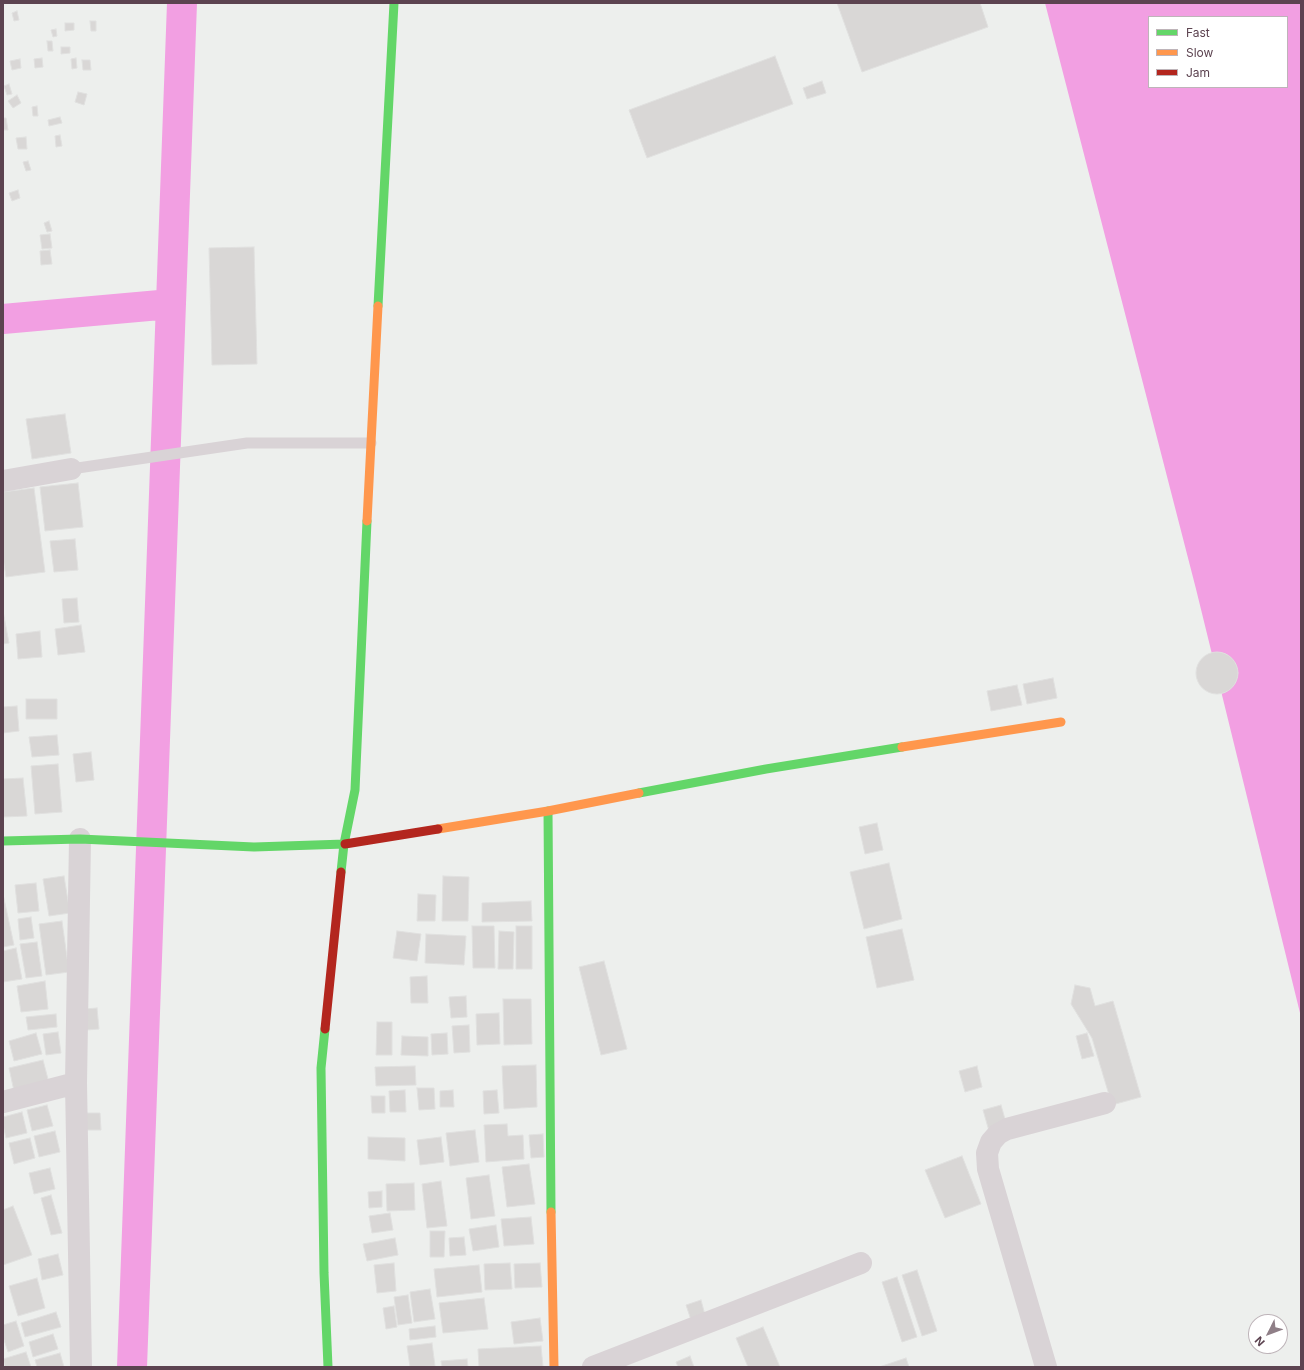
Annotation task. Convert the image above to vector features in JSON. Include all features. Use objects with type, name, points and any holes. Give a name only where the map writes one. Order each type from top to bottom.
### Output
[{"type":"street","points":[[328,1367],[324,1273],[321,1068],[344,844],[355,790],[394,3]]},
{"type":"street","points":[[3,481],[71,468]]},
{"type":"street","points":[[3,841],[80,839],[254,847],[344,844],[548,811],[766,769],[1061,722]]},
{"type":"street","points":[[548,811],[551,1249],[554,1367]]},
{"type":"street","points":[[80,839],[76,1083],[81,1367]]},
{"type":"street","points":[[3,1102],[76,1083]]},
{"type":"street","points":[[1046,1367],[988,1169],[987,1153],[991,1142],[998,1134],[1007,1129],[1105,1103]]},
{"type":"street","points":[[593,1367],[861,1263]]},
{"type":"lane","points":[[71,468],[246,443],[371,443]]},
{"type":"shaded area","points":[[1045,3],[1301,3],[1301,1017],[1196,589]]},
{"type":"building","points":[[837,3],[980,3],[988,27],[862,72]]},
{"type":"building","points":[[17,11],[19,20],[14,21],[12,13]]},
{"type":"building","points":[[90,21],[96,21],[96,31],[91,31]]},
{"type":"building","points":[[65,23],[74,23],[74,30],[65,31]]},
{"type":"building","points":[[56,29],[57,36],[53,37],[51,30]]},
{"type":"building","points":[[47,41],[52,41],[53,51],[48,51]]},
{"type":"building","points":[[61,47],[70,47],[70,53],[61,54]]},
{"type":"building","points":[[775,56],[793,104],[647,158],[629,110]]},
{"type":"building","points":[[42,58],[43,67],[35,68],[34,59]]},
{"type":"building","points":[[76,58],[77,68],[72,69],[71,59]]},
{"type":"building","points":[[20,59],[21,68],[12,70],[10,61]]},
{"type":"building","points":[[82,60],[90,60],[91,70],[83,70]]},
{"type":"building","points":[[822,81],[826,93],[807,99],[803,88]]},
{"type":"building","points":[[9,84],[12,94],[7,95],[4,86]]},
{"type":"building","points":[[78,92],[87,94],[84,105],[75,102]]},
{"type":"building","points":[[17,95],[21,103],[13,108],[8,101]]},
{"type":"building","points":[[37,106],[38,116],[33,116],[32,107]]},
{"type":"building","points":[[60,117],[62,123],[49,126],[48,120]]},
{"type":"building","points":[[3,118],[6,118],[8,130],[3,130]]},
{"type":"building","points":[[60,135],[62,146],[56,147],[55,136]]},
{"type":"building","points":[[26,137],[27,149],[18,149],[16,138]]},
{"type":"building","points":[[28,161],[31,170],[26,171],[23,162]]},
{"type":"building","points":[[18,190],[20,198],[12,201],[9,193]]},
{"type":"building","points":[[49,221],[52,231],[47,232],[44,223]]},
{"type":"building","points":[[50,234],[52,248],[42,249],[40,235]]},
{"type":"building","points":[[254,247],[257,364],[212,365],[209,248]]},
{"type":"building","points":[[50,250],[52,264],[41,265],[40,251]]},
{"type":"building","points":[[65,414],[71,453],[32,459],[26,419]]},
{"type":"building","points":[[78,483],[83,527],[45,531],[40,487]]},
{"type":"building","points":[[34,488],[45,572],[6,577],[3,558],[3,492]]},
{"type":"building","points":[[75,539],[78,570],[54,572],[50,541]]},
{"type":"building","points":[[77,598],[79,622],[64,623],[62,599]]},
{"type":"building","points":[[3,611],[9,643],[3,644]]},
{"type":"building","points":[[81,625],[85,652],[58,655],[55,629]]},
{"type":"building","points":[[40,631],[42,657],[18,659],[16,634]]},
{"type":"building","points":[[1213,652],[1221,652],[1229,655],[1235,661],[1238,673],[1235,685],[1229,691],[1221,694],[1213,694],[1205,691],[1199,685],[1196,677],[1196,669],[1199,661],[1205,655]]},
{"type":"building","points":[[1053,678],[1057,698],[1027,704],[1023,684]]},
{"type":"building","points":[[1017,685],[1022,705],[991,711],[987,691]]},
{"type":"building","points":[[26,699],[57,699],[57,719],[26,719]]},
{"type":"building","points":[[17,706],[19,731],[3,733],[3,707]]},
{"type":"building","points":[[57,735],[59,755],[32,757],[29,737]]},
{"type":"building","points":[[91,752],[94,780],[76,782],[73,754]]},
{"type":"building","points":[[58,764],[62,812],[35,814],[31,766]]},
{"type":"building","points":[[23,778],[27,816],[3,817],[3,779]]},
{"type":"building","points":[[877,823],[883,850],[865,854],[859,827]]},
{"type":"building","points":[[889,863],[902,919],[864,929],[850,872]]},
{"type":"building","points":[[64,876],[70,913],[49,916],[43,879]]},
{"type":"building","points":[[443,876],[469,877],[468,921],[442,921]]},
{"type":"building","points":[[36,883],[39,911],[18,913],[15,885]]},
{"type":"building","points":[[3,894],[14,945],[3,947]]},
{"type":"building","points":[[418,894],[436,895],[435,921],[417,921]]},
{"type":"building","points":[[531,901],[532,921],[482,922],[482,903]]},
{"type":"building","points":[[31,917],[34,938],[20,940],[18,919]]},
{"type":"building","points":[[62,921],[69,972],[46,975],[39,924]]},
{"type":"building","points":[[472,926],[494,926],[495,968],[473,968]]},
{"type":"building","points":[[516,926],[532,926],[532,969],[516,969]]},
{"type":"building","points":[[902,929],[914,980],[877,988],[866,937]]},
{"type":"building","points":[[397,931],[421,934],[417,961],[393,958]]},
{"type":"building","points":[[499,931],[514,932],[513,969],[498,969]]},
{"type":"building","points":[[426,934],[466,936],[464,965],[425,963]]},
{"type":"building","points":[[37,942],[42,976],[26,978],[20,944]]},
{"type":"building","points":[[16,948],[22,979],[3,982],[3,951]]},
{"type":"building","points":[[604,961],[627,1049],[601,1055],[579,967]]},
{"type":"building","points":[[427,976],[428,1003],[411,1003],[410,977]]},
{"type":"building","points":[[45,981],[48,1009],[21,1012],[17,986]]},
{"type":"building","points":[[1075,985],[1090,988],[1095,1006],[1113,1001],[1141,1097],[1112,1105],[1092,1038],[1071,1004]]},
{"type":"building","points":[[466,996],[467,1017],[451,1018],[449,997]]},
{"type":"building","points":[[503,999],[531,999],[532,1044],[504,1045]]},
{"type":"building","points":[[97,1008],[99,1029],[87,1030],[85,1009]]},
{"type":"building","points":[[499,1013],[500,1044],[477,1045],[476,1014]]},
{"type":"building","points":[[56,1014],[57,1027],[28,1030],[26,1017]]},
{"type":"building","points":[[377,1022],[392,1022],[392,1055],[376,1055]]},
{"type":"building","points":[[469,1025],[470,1052],[454,1053],[452,1026]]},
{"type":"building","points":[[58,1032],[61,1053],[46,1055],[43,1034]]},
{"type":"building","points":[[36,1033],[42,1054],[14,1061],[9,1041]]},
{"type":"building","points":[[447,1033],[448,1054],[432,1055],[431,1034]]},
{"type":"building","points":[[1087,1033],[1094,1056],[1082,1059],[1076,1036]]},
{"type":"building","points":[[402,1036],[428,1037],[428,1056],[401,1055]]},
{"type":"building","points":[[43,1060],[49,1083],[14,1091],[9,1068]]},
{"type":"building","points":[[536,1065],[537,1107],[504,1109],[502,1066]]},
{"type":"building","points":[[415,1066],[416,1085],[376,1086],[375,1067]]},
{"type":"building","points":[[977,1066],[982,1087],[965,1092],[959,1071]]},
{"type":"building","points":[[417,1088],[434,1088],[435,1109],[419,1110]]},
{"type":"building","points":[[405,1090],[406,1112],[390,1112],[389,1091]]},
{"type":"building","points":[[453,1090],[454,1107],[440,1107],[440,1091]]},
{"type":"building","points":[[497,1090],[499,1113],[484,1114],[483,1091]]},
{"type":"building","points":[[371,1096],[385,1096],[385,1113],[372,1113]]},
{"type":"building","points":[[47,1105],[53,1126],[32,1131],[27,1110]]},
{"type":"building","points":[[1001,1105],[1007,1126],[989,1131],[983,1110]]},
{"type":"building","points":[[22,1112],[27,1133],[6,1138],[3,1117]]},
{"type":"building","points":[[82,1113],[100,1113],[101,1130],[82,1130]]},
{"type":"building","points":[[507,1124],[508,1136],[523,1135],[524,1159],[486,1162],[484,1125]]},
{"type":"building","points":[[475,1130],[479,1162],[450,1166],[446,1133]]},
{"type":"building","points":[[55,1131],[60,1152],[39,1157],[34,1136]]},
{"type":"building","points":[[543,1134],[544,1157],[531,1158],[529,1135]]},
{"type":"building","points":[[368,1137],[405,1138],[405,1161],[368,1159]]},
{"type":"building","points":[[441,1137],[444,1162],[420,1165],[417,1140]]},
{"type":"building","points":[[30,1138],[35,1158],[14,1164],[9,1143]]},
{"type":"building","points":[[962,1156],[981,1204],[945,1218],[925,1170]]},
{"type":"building","points":[[529,1164],[535,1204],[507,1207],[502,1167]]},
{"type":"building","points":[[50,1168],[55,1189],[34,1194],[29,1173]]},
{"type":"building","points":[[489,1175],[495,1216],[471,1219],[466,1178]]},
{"type":"building","points":[[441,1181],[447,1226],[427,1228],[422,1184]]},
{"type":"building","points":[[414,1183],[415,1210],[387,1211],[386,1184]]},
{"type":"building","points":[[382,1191],[382,1207],[369,1208],[368,1192]]},
{"type":"building","points":[[51,1195],[62,1233],[51,1235],[41,1198]]},
{"type":"building","points":[[13,1206],[32,1255],[3,1265],[3,1210]]},
{"type":"building","points":[[390,1213],[393,1230],[372,1233],[369,1216]]},
{"type":"building","points":[[531,1217],[534,1244],[504,1246],[501,1219]]},
{"type":"building","points":[[496,1225],[499,1247],[473,1251],[469,1229]]},
{"type":"building","points":[[430,1231],[445,1231],[444,1257],[430,1257]]},
{"type":"building","points":[[464,1237],[466,1255],[450,1256],[449,1238]]},
{"type":"building","points":[[395,1238],[398,1255],[367,1261],[363,1244]]},
{"type":"building","points":[[58,1254],[63,1275],[42,1280],[38,1259]]},
{"type":"building","points":[[394,1263],[396,1291],[377,1293],[374,1265]]},
{"type":"building","points":[[510,1263],[512,1289],[485,1290],[484,1264]]},
{"type":"building","points":[[540,1263],[542,1287],[515,1288],[514,1264]]},
{"type":"building","points":[[479,1265],[482,1292],[437,1297],[434,1269]]},
{"type":"building","points":[[917,1270],[937,1331],[922,1336],[902,1275]]},
{"type":"building","points":[[897,1277],[917,1337],[902,1342],[882,1282]]},
{"type":"building","points":[[37,1278],[45,1308],[18,1316],[9,1286]]},
{"type":"building","points":[[430,1289],[435,1319],[414,1322],[410,1292]]},
{"type":"building","points":[[408,1295],[412,1323],[398,1325],[394,1297]]},
{"type":"building","points":[[484,1298],[488,1329],[443,1333],[439,1303]]},
{"type":"building","points":[[701,1300],[705,1315],[691,1320],[686,1305]]},
{"type":"building","points":[[394,1306],[397,1327],[386,1329],[383,1308]]},
{"type":"building","points":[[56,1312],[61,1327],[25,1337],[21,1323]]},
{"type":"building","points":[[540,1318],[543,1341],[514,1344],[511,1322]]},
{"type":"building","points":[[16,1321],[24,1346],[8,1352],[3,1337],[3,1325]]},
{"type":"building","points":[[435,1326],[436,1337],[410,1340],[409,1329]]},
{"type":"building","points":[[763,1327],[780,1367],[748,1367],[736,1338]]},
{"type":"building","points":[[53,1334],[58,1349],[33,1357],[29,1342]]},
{"type":"building","points":[[432,1343],[435,1366],[410,1367],[407,1346]]},
{"type":"building","points":[[541,1346],[543,1367],[479,1367],[478,1349]]},
{"type":"building","points":[[26,1352],[31,1367],[5,1367],[3,1359]]},
{"type":"building","points":[[60,1353],[64,1367],[37,1367],[35,1360]]},
{"type":"building","points":[[690,1356],[694,1367],[678,1367],[676,1362]]},
{"type":"building","points":[[906,1358],[909,1367],[879,1367]]},
{"type":"building","points":[[467,1359],[468,1367],[442,1367],[441,1361]]},
{"type":"waterway","points":[[132,1367],[182,3]]},
{"type":"waterway","points":[[3,319],[171,304]]},
{"type":"traffic: fast","points":[[378,306],[394,3]]},
{"type":"traffic: fast","points":[[341,872],[344,844],[355,790],[367,521]]},
{"type":"traffic: fast","points":[[639,793],[766,769],[902,747]]},
{"type":"traffic: fast","points":[[548,811],[551,1212]]},
{"type":"traffic: fast","points":[[3,841],[80,839],[254,847],[345,844]]},
{"type":"traffic: fast","points":[[325,1029],[321,1068],[324,1273],[328,1367]]},
{"type":"traffic: slow","points":[[367,521],[378,306]]},
{"type":"traffic: slow","points":[[902,747],[1061,722]]},
{"type":"traffic: slow","points":[[438,829],[548,811],[639,793]]},
{"type":"traffic: slow","points":[[551,1212],[554,1367]]},
{"type":"traffic: jam","points":[[345,844],[438,829]]},
{"type":"traffic: jam","points":[[325,1029],[341,872]]}]
